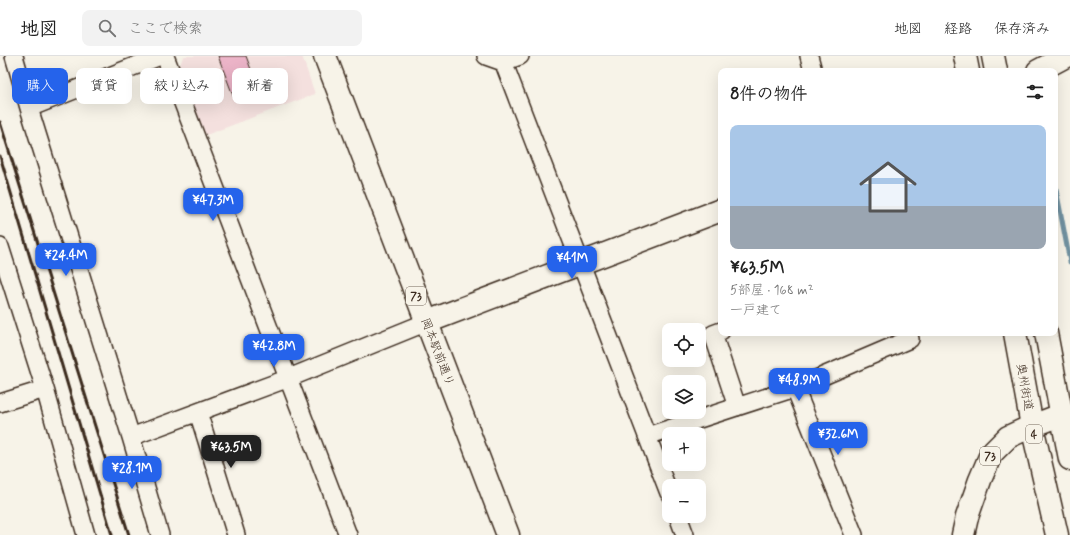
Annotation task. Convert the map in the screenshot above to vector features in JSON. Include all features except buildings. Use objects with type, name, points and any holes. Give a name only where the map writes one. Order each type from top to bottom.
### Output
[{"type":"main road","name":"岡本駅前通り","points":[[325,56],[508,535]]},
{"type":"main road","points":[[965,56],[967,68]]},
{"type":"main road","points":[[993,56],[995,68]]},
{"type":"main road","points":[[1044,68],[1066,56]]},
{"type":"main road","points":[[427,322],[718,211]]},
{"type":"main road","name":"奥州街道","points":[[1016,336],[1032,426],[1056,535]]},
{"type":"main road","points":[[1047,336],[1070,459]]},
{"type":"main road","name":"73","points":[[963,535],[967,517],[991,454],[1008,438],[1032,426],[1061,415]]},
{"type":"street","points":[[14,56],[160,535]]},
{"type":"street","points":[[29,108],[160,56]]},
{"type":"street","points":[[165,56],[348,535]]},
{"type":"street","points":[[486,56],[502,59],[520,56]]},
{"type":"street","points":[[808,56],[812,68]]},
{"type":"street","points":[[502,59],[664,479]]},
{"type":"street","points":[[0,247],[45,389],[81,533]]},
{"type":"street","points":[[131,437],[289,378],[427,322]]},
{"type":"street","points":[[718,332],[713,334],[737,407]]},
{"type":"street","points":[[647,436],[795,388],[910,339],[908,336]]},
{"type":"street","points":[[795,388],[854,535]]},
{"type":"street","points":[[0,403],[45,389]]},
{"type":"street","points":[[198,412],[236,535]]},
{"type":"street","points":[[681,523],[685,535]]},
{"type":"shaded area","points":[[302,56],[315,94],[206,135],[194,104],[224,104],[224,68],[179,68],[183,57]]},
{"type":"waterway","points":[[1058,200],[1070,262]]},
{"type":"railway","points":[[0,122],[129,535]]},
{"type":"railway","points":[[0,156],[112,535]]}]
